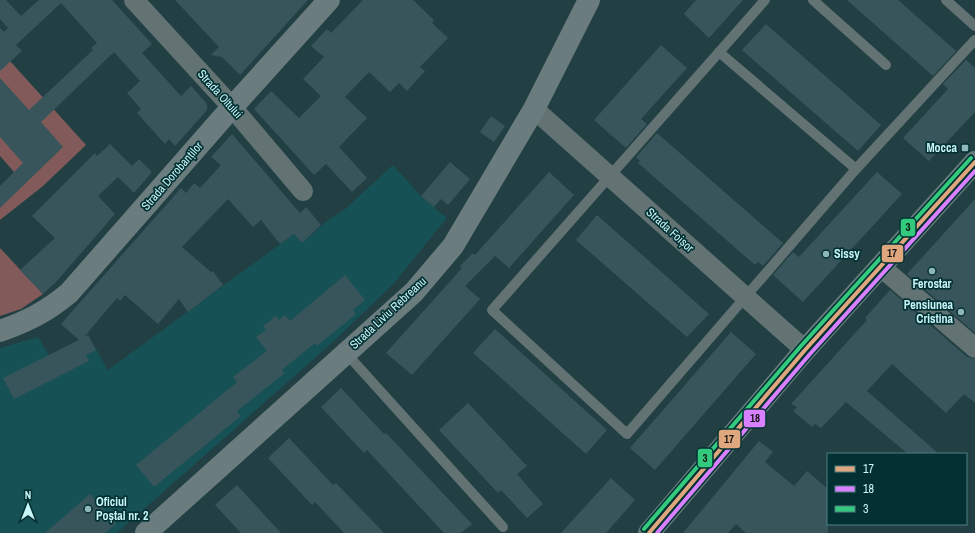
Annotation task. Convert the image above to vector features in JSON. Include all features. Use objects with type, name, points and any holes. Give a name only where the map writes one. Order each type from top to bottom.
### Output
[{"type":"main road","points":[[648,533],[805,350],[975,162]]},
{"type":"street","name":"Strada Oltului","points":[[134,0],[232,107],[303,191]]},
{"type":"street","name":"Strada Dorobanților","points":[[0,331],[25,322],[49,309],[69,293],[232,107],[329,0]]},
{"type":"street","name":"Strada Liviu Rebreanu","points":[[146,533],[414,292],[453,246],[534,109],[589,0]]},
{"type":"street","name":"Strada Foișor","points":[[534,109],[805,350]]},
{"type":"street","points":[[881,267],[975,348]]},
{"type":"lane","points":[[765,0],[492,310],[627,434],[856,169],[975,40]]},
{"type":"lane","points":[[813,0],[886,65]]},
{"type":"lane","points":[[946,0],[975,26]]},
{"type":"lane","points":[[719,52],[856,169]]},
{"type":"lane","points":[[346,353],[504,527]]},
{"type":"shaded area","points":[[0,50],[86,145],[43,186],[0,220],[0,204],[14,172],[0,156]]},
{"type":"shaded area","points":[[393,165],[421,196],[447,218],[394,283],[335,340],[117,533],[0,533],[0,348],[38,337],[49,355],[88,335],[108,370],[294,234],[302,243],[328,220],[344,210]]},
{"type":"shaded area","points":[[0,248],[43,294],[21,309],[0,316]]},
{"type":"building","points":[[0,0],[6,0],[21,16],[39,0],[112,0],[152,44],[142,53],[181,96],[191,86],[207,104],[207,110],[175,146],[169,139],[165,144],[137,113],[141,109],[127,93],[140,81],[114,52],[41,122],[63,147],[0,208],[0,186],[23,163],[0,137],[0,78],[29,110],[93,50],[91,48],[97,43],[61,3],[16,45],[22,51],[0,71],[0,28],[4,32],[8,28],[0,19]]},
{"type":"building","points":[[175,0],[308,0],[240,75],[222,57],[211,55],[219,47]]},
{"type":"building","points":[[363,0],[413,0],[434,20],[432,23],[448,38],[420,67],[425,71],[407,91],[399,83],[390,92],[369,72],[345,97],[367,118],[339,147],[367,178],[352,192],[326,164],[314,175],[254,109],[271,91],[299,118],[321,96],[303,79],[324,57],[311,46],[327,29],[331,33]]},
{"type":"building","points":[[696,0],[743,0],[709,38],[684,14]]},
{"type":"building","points":[[847,0],[898,0],[956,51],[933,76]]},
{"type":"building","points":[[766,24],[881,125],[858,151],[742,50]]},
{"type":"building","points":[[661,45],[687,68],[641,119],[647,124],[626,148],[594,120]]},
{"type":"building","points":[[966,60],[975,68],[975,112],[929,161],[903,138],[948,89],[943,84]]},
{"type":"building","points":[[491,116],[505,126],[494,142],[480,132]]},
{"type":"building","points":[[657,133],[783,243],[763,266],[758,262],[755,265],[638,163],[640,161],[636,157]]},
{"type":"building","points":[[232,134],[300,213],[306,207],[321,225],[302,243],[294,234],[280,244],[261,220],[253,227],[228,199],[182,247],[211,272],[213,271],[223,285],[188,312],[179,299],[158,324],[125,295],[120,301],[117,298],[84,337],[88,335],[96,350],[86,355],[89,361],[14,399],[3,378],[79,340],[61,324],[181,188],[186,193],[194,183],[200,188],[221,165],[211,157]]},
{"type":"building","points":[[110,144],[132,166],[139,159],[152,172],[134,193],[118,177],[98,196],[115,214],[56,282],[43,294],[20,270],[55,238],[32,216],[95,153],[97,156]]},
{"type":"building","points":[[450,162],[470,179],[448,205],[441,199],[434,207],[421,196]]},
{"type":"building","points":[[549,172],[574,195],[509,268],[495,256],[465,286],[480,299],[412,375],[386,353],[462,268],[460,266],[473,253],[475,255]]},
{"type":"building","points":[[877,172],[902,194],[803,302],[773,275],[793,252],[799,257]]},
{"type":"building","points":[[975,199],[975,333],[907,274]]},
{"type":"building","points":[[597,215],[709,314],[687,337],[576,240]]},
{"type":"building","points":[[345,275],[365,300],[353,310],[356,314],[317,346],[315,343],[282,370],[285,373],[237,411],[241,416],[154,487],[136,465],[237,382],[233,377],[267,351],[256,337],[266,330],[263,326],[276,316],[279,320],[285,315],[290,321]]},
{"type":"building","points":[[890,290],[967,357],[975,359],[975,403],[964,394],[946,413],[892,364],[867,391],[938,453],[907,453],[846,402],[821,428],[815,424],[812,427],[793,411],[797,407],[791,404],[867,320],[865,318]]},
{"type":"building","points":[[495,329],[607,430],[586,454],[473,353]]},
{"type":"building","points":[[731,332],[756,354],[655,470],[630,448]]},
{"type":"building","points":[[341,388],[472,524],[461,533],[444,533],[367,450],[364,453],[321,407]]},
{"type":"building","points":[[468,403],[527,466],[517,474],[543,504],[527,518],[501,490],[498,493],[439,430]]},
{"type":"building","points":[[289,438],[333,485],[336,483],[384,533],[344,533],[315,502],[312,505],[268,458]]},
{"type":"building","points":[[759,441],[773,452],[765,462],[794,486],[807,471],[827,488],[828,533],[746,533],[736,524],[728,533],[683,533]]},
{"type":"building","points":[[611,478],[635,500],[606,533],[561,533]]},
{"type":"building","points":[[237,485],[281,533],[241,533],[215,505]]},
{"type":"building","name":"Oficiul Poștal nr. 2","points":[[90,494],[116,524],[105,533],[45,533]]},
{"type":"transit line","name":"3","points":[[644,529],[801,346],[971,158]]},
{"type":"transit line","name":"17","points":[[649,533],[805,350],[975,162]]},
{"type":"transit line","name":"18","points":[[657,533],[810,354],[975,171]]},
{"type":"place","name":"Mocca","points":[[965,148]]},
{"type":"place","name":"Sissy","points":[[826,254]]},
{"type":"place","name":"Ferostar","points":[[932,271]]},
{"type":"place","name":"Pensiunea Cristina","points":[[961,312]]},
{"type":"place","name":"Oficiul Poștal nr. 2","points":[[88,509]]}]
